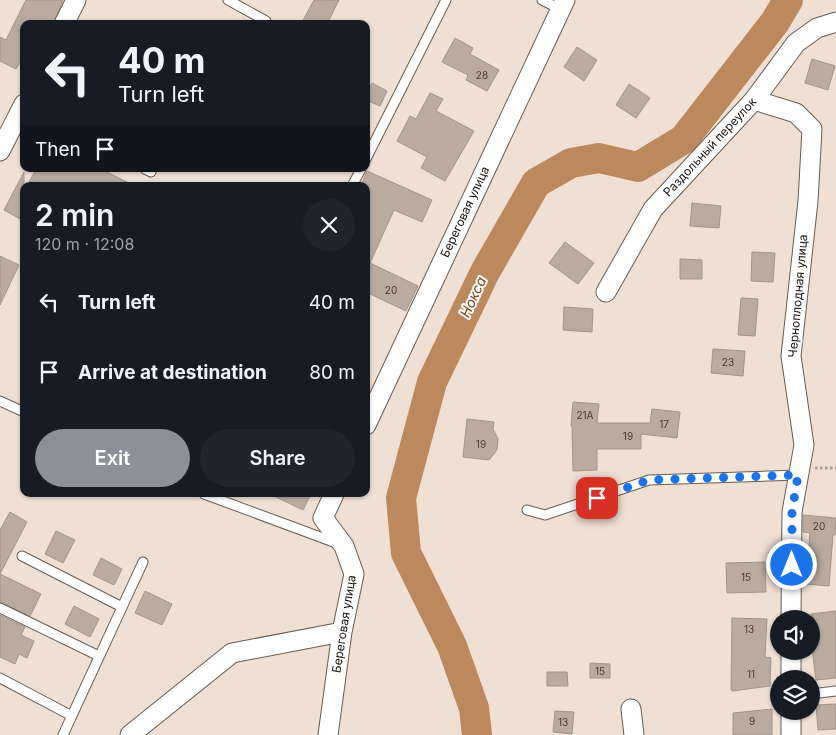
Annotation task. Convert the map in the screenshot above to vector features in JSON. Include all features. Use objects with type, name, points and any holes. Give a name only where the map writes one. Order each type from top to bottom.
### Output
[{"type":"street","points":[[66,20],[76,0]]},
{"type":"street","name":"Береговая улица","points":[[370,416],[562,4]]},
{"type":"street","name":"Раздольный переулок","points":[[606,292],[653,209],[754,100],[796,43],[818,28],[836,22]]},
{"type":"street","name":"Черноплодная улица","points":[[754,100],[796,113],[812,129],[808,201],[791,356],[804,444],[792,512],[792,610]]},
{"type":"street","points":[[0,151],[20,112]]},
{"type":"street","name":"Береговая улица","points":[[328,735],[342,632],[354,574],[344,546],[323,518],[333,497]]},
{"type":"street","points":[[130,735],[232,653],[342,632]]},
{"type":"street","points":[[631,708],[634,735]]},
{"type":"street","points":[[791,720],[791,735]]},
{"type":"lane","points":[[228,0],[264,20]]},
{"type":"lane","points":[[370,151],[446,0]]},
{"type":"lane","points":[[542,0],[562,4]]},
{"type":"lane","points":[[0,402],[20,410]]},
{"type":"lane","points":[[527,510],[545,515],[649,480],[798,475]]},
{"type":"lane","points":[[212,497],[344,546]]},
{"type":"lane","points":[[22,556],[122,607]]},
{"type":"lane","points":[[63,735],[143,562]]},
{"type":"lane","points":[[0,608],[99,656]]},
{"type":"lane","points":[[0,678],[72,716]]},
{"type":"lane","points":[[820,693],[836,691]]},
{"type":"building","points":[[26,0],[63,0],[55,20],[20,20],[20,62],[16,69],[0,61],[0,37],[6,40]]},
{"type":"building","points":[[314,0],[339,0],[329,20],[303,20]]},
{"type":"building","points":[[455,38],[473,48],[470,54],[499,70],[487,91],[466,80],[468,75],[442,62]]},
{"type":"building","points":[[577,47],[597,60],[584,81],[564,67]]},
{"type":"building","points":[[812,59],[835,66],[828,90],[805,83]]},
{"type":"building","points":[[372,83],[387,91],[380,106],[370,102],[370,87]]},
{"type":"building","points":[[629,84],[650,98],[636,118],[616,105]]},
{"type":"building","points":[[430,93],[443,99],[436,111],[474,131],[445,181],[421,168],[427,157],[397,141],[410,116],[416,119]]},
{"type":"building","points":[[24,172],[24,182],[20,182],[20,219],[4,210]]},
{"type":"building","points":[[34,172],[107,172],[127,182],[29,182]]},
{"type":"building","points":[[367,172],[369,172],[432,200],[422,222],[394,210],[370,263],[370,182],[363,182]]},
{"type":"building","points":[[692,203],[721,206],[719,228],[690,226]]},
{"type":"building","points":[[565,242],[594,263],[578,284],[549,263]]},
{"type":"building","points":[[752,252],[775,253],[773,282],[751,281]]},
{"type":"building","points":[[0,256],[19,265],[0,305]]},
{"type":"building","points":[[680,259],[702,260],[702,279],[680,279]]},
{"type":"building","points":[[370,263],[418,286],[406,311],[370,294]]},
{"type":"building","points":[[741,298],[758,299],[755,336],[738,335]]},
{"type":"building","points":[[564,307],[593,309],[592,332],[563,330]]},
{"type":"building","points":[[713,349],[745,351],[743,376],[711,373]]},
{"type":"building","points":[[573,402],[599,404],[597,423],[650,423],[652,409],[680,412],[677,438],[641,434],[641,449],[597,449],[597,470],[573,471],[571,426]]},
{"type":"building","points":[[467,419],[494,422],[493,429],[498,439],[497,450],[489,460],[463,457]]},
{"type":"building","points":[[276,497],[310,497],[303,510]]},
{"type":"building","points":[[10,512],[27,522],[0,574],[0,530]]},
{"type":"building","points":[[803,515],[836,518],[829,586],[806,584],[810,533],[803,532]]},
{"type":"building","points":[[56,531],[75,540],[63,563],[45,554]]},
{"type":"building","points":[[101,558],[122,569],[114,585],[93,575]]},
{"type":"building","points":[[765,562],[766,592],[727,593],[726,563]]},
{"type":"building","points":[[0,574],[41,594],[30,616],[0,602]]},
{"type":"building","points":[[145,591],[172,604],[162,625],[135,613]]},
{"type":"building","points":[[74,606],[99,619],[90,637],[65,624]]},
{"type":"building","points":[[836,611],[836,678],[820,680],[820,670],[815,670],[814,660],[820,660],[820,613]]},
{"type":"building","points":[[0,615],[25,627],[21,635],[34,641],[27,658],[19,654],[15,664],[0,657]]},
{"type":"building","points":[[732,618],[767,619],[765,657],[770,658],[771,660],[770,686],[731,690]]},
{"type":"building","points":[[590,663],[610,664],[610,678],[590,678]]},
{"type":"building","points":[[547,672],[567,672],[568,686],[547,686]]},
{"type":"building","points":[[836,704],[836,729],[818,730],[817,720],[820,720],[820,705]]},
{"type":"building","points":[[770,709],[772,735],[733,735],[733,713]]},
{"type":"building","points":[[555,711],[574,712],[572,734],[553,732]]},
{"type":"waterway","name":"Нокса","points":[[477,735],[474,708],[452,646],[406,553],[401,498],[432,382],[485,272],[536,183],[571,163],[599,158],[638,167],[684,139],[775,22],[788,0]]},
{"type":"route","points":[[597,498],[649,480],[798,475],[792,512],[792,565]]}]
